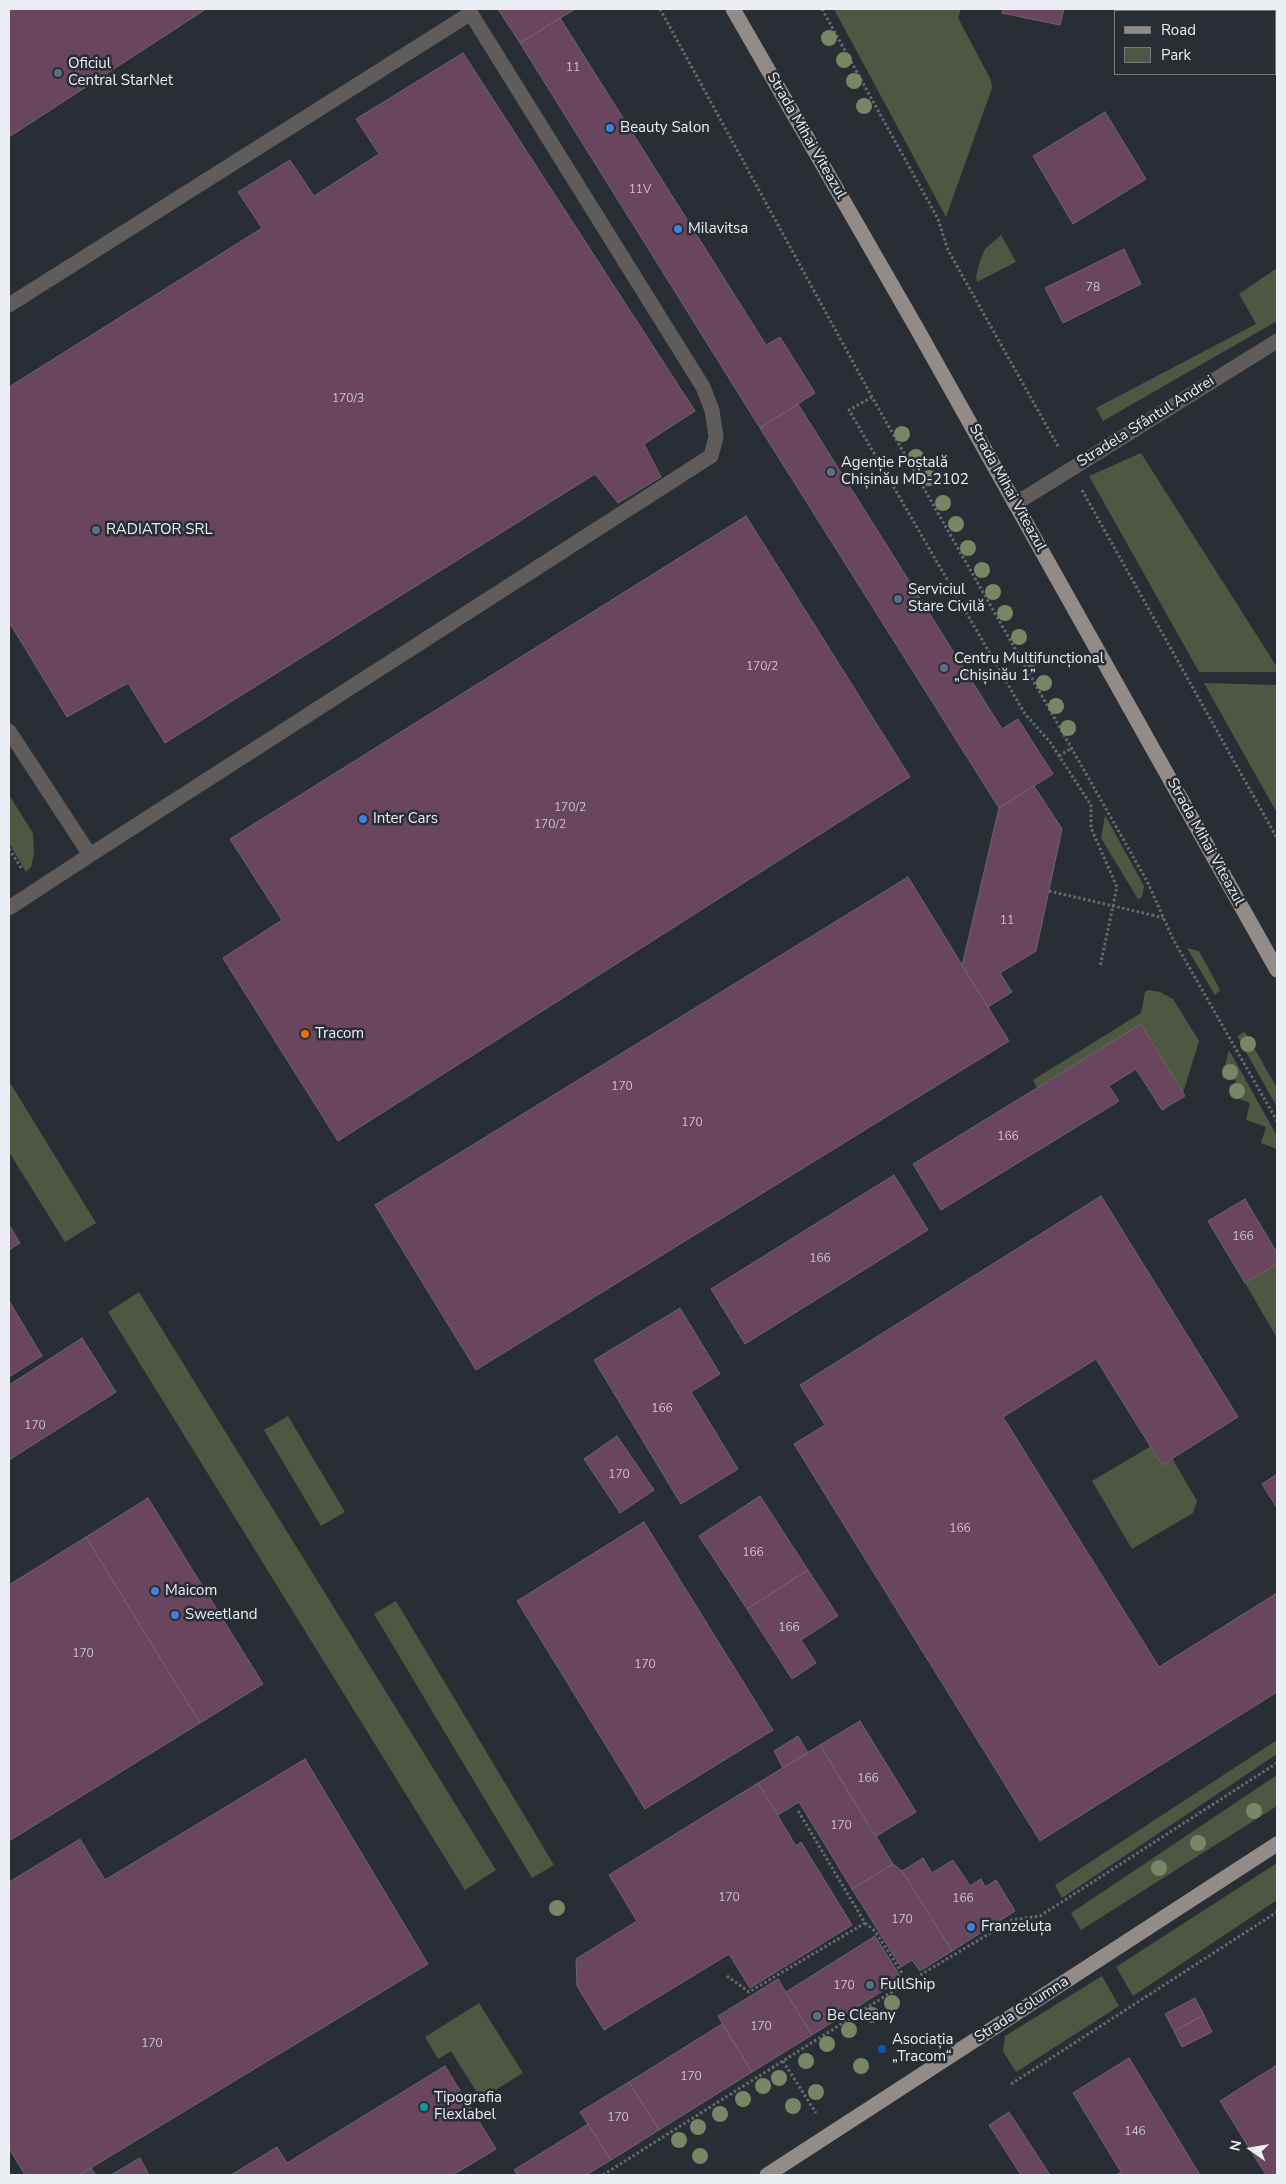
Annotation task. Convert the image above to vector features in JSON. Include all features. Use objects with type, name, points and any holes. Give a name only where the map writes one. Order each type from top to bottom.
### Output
[{"type":"main road","name":"Strada Mihai Viteazul","points":[[733,9],[1015,504],[1277,970]]},
{"type":"main road","name":"Strada Columna","points":[[768,2175],[1277,1844]]},
{"type":"street","points":[[9,305],[470,11],[703,387],[712,410],[716,437],[711,456],[9,908]]},
{"type":"street","name":"Stradela Sfântul Andrei","points":[[1015,504],[1277,341]]},
{"type":"street","points":[[9,731],[90,855]]},
{"type":"path","points":[[660,9],[872,397],[1147,881],[1173,939],[1277,1121]]},
{"type":"path","points":[[822,9],[938,219],[948,250],[1277,838]]},
{"type":"path","points":[[872,397],[849,410],[1025,714],[1050,742],[1091,805],[1091,828],[1117,886],[1100,967]]},
{"type":"path","points":[[1059,756],[1072,748]]},
{"type":"path","points":[[1049,891],[1164,918]]},
{"type":"path","points":[[603,2175],[887,1995],[1012,1920],[1040,1916],[1277,1763]]},
{"type":"path","points":[[797,1809],[865,1923],[875,1931],[902,1973]]},
{"type":"path","points":[[1011,2084],[1277,1912]]},
{"type":"path","points":[[727,1976],[748,1992],[865,1923]]},
{"type":"path","points":[[783,2061],[830,2135]]},
{"type":"green space","points":[[834,9],[961,9],[958,18],[991,80],[992,88],[946,217]]},
{"type":"green space","points":[[1001,235],[1016,262],[977,282],[976,277],[979,264],[985,249]]},
{"type":"green space","points":[[1277,268],[1277,321],[1103,421],[1096,408],[1256,324],[1239,294]]},
{"type":"green space","points":[[1141,453],[1277,667],[1277,672],[1199,672],[1089,476]]},
{"type":"green space","points":[[1204,683],[1277,685],[1277,813]]},
{"type":"green space","points":[[9,795],[33,833],[34,854],[31,867],[26,872],[9,843]]},
{"type":"green space","points":[[1105,815],[1144,886],[1142,897],[1138,899],[1101,838]]},
{"type":"green space","points":[[1187,948],[1199,951],[1220,990],[1215,995]]},
{"type":"green space","points":[[1149,990],[1160,992],[1173,999],[1199,1041],[1183,1093],[1141,1024],[1037,1088],[1033,1080],[1141,1013],[1145,992]]},
{"type":"green space","points":[[1245,1032],[1277,1088],[1277,1107],[1237,1036]]},
{"type":"green space","points":[[1229,1050],[1277,1136],[1277,1149],[1261,1143],[1266,1127],[1246,1120],[1250,1103],[1232,1096],[1236,1080],[1222,1077]]},
{"type":"green space","points":[[9,1081],[96,1223],[65,1242],[9,1152]]},
{"type":"green space","points":[[1277,1264],[1277,1338],[1245,1283]]},
{"type":"green space","points":[[139,1292],[496,1870],[465,1890],[108,1312]]},
{"type":"green space","points":[[288,1416],[345,1512],[321,1526],[264,1430]]},
{"type":"green space","points":[[1151,1446],[1172,1458],[1197,1501],[1193,1513],[1132,1549],[1092,1481]]},
{"type":"green space","points":[[396,1601],[554,1865],[532,1878],[374,1614]]},
{"type":"green space","points":[[1277,1740],[1277,1754],[1062,1898],[1055,1885]]},
{"type":"green space","points":[[1277,1775],[1277,1806],[1081,1930],[1071,1913]]},
{"type":"green space","points":[[1277,1863],[1277,1900],[1133,1996],[1116,1967]]},
{"type":"green space","points":[[1102,1976],[1119,2006],[1016,2072],[1003,2051],[1005,2036]]},
{"type":"green space","points":[[479,2003],[523,2073],[481,2099],[451,2051],[438,2059],[425,2037]]},
{"type":"building","name":"Oficiul Central StarNet","points":[[9,9],[206,9],[9,137]]},
{"type":"building","points":[[498,9],[575,9],[520,43]]},
{"type":"building","points":[[1003,9],[1064,9],[1060,25],[1002,13]]},
{"type":"building","points":[[560,18],[766,345],[780,337],[815,393],[760,428],[520,43]]},
{"type":"building","points":[[463,53],[695,411],[644,444],[661,477],[618,503],[595,474],[165,743],[128,683],[67,717],[9,622],[9,387],[262,228],[238,192],[290,160],[314,196],[379,154],[356,119]]},
{"type":"building","points":[[1105,112],[1146,179],[1073,224],[1033,156]]},
{"type":"building","points":[[1124,249],[1141,284],[1063,323],[1045,288]]},
{"type":"building","points":[[798,404],[1002,729],[1018,719],[1053,774],[999,808],[760,428]]},
{"type":"building","points":[[746,516],[910,777],[338,1141],[223,958],[282,920],[230,839]]},
{"type":"building","points":[[1034,786],[1062,829],[1036,951],[1000,973],[1012,992],[988,1007],[962,966],[999,808]]},
{"type":"building","points":[[908,877],[1009,1041],[476,1370],[375,1205]]},
{"type":"building","points":[[1141,1024],[1185,1096],[1162,1110],[1136,1069],[1109,1086],[1119,1101],[941,1210],[913,1164]]},
{"type":"building","points":[[894,1175],[928,1230],[745,1344],[711,1289]]},
{"type":"building","points":[[1101,1196],[1238,1417],[1162,1465],[1096,1359],[1003,1417],[1159,1667],[1277,1593],[1277,1692],[1040,1841],[794,1444],[825,1425],[800,1385]]},
{"type":"building","points":[[1245,1199],[1277,1253],[1277,1264],[1245,1283],[1208,1221]]},
{"type":"building","points":[[9,1225],[20,1243],[9,1250]]},
{"type":"building","points":[[9,1301],[42,1356],[9,1377]]},
{"type":"building","points":[[680,1308],[720,1374],[691,1392],[738,1469],[681,1504],[594,1360]]},
{"type":"building","points":[[82,1338],[116,1392],[9,1460],[9,1385]]},
{"type":"building","points":[[617,1436],[654,1490],[620,1513],[584,1459]]},
{"type":"building","points":[[1277,1474],[1277,1508],[1262,1484]]},
{"type":"building","points":[[760,1496],[808,1570],[747,1609],[699,1536]]},
{"type":"building","points":[[148,1498],[263,1684],[200,1723],[86,1537]]},
{"type":"building","points":[[644,1522],[773,1730],[645,1809],[517,1601]]},
{"type":"building","points":[[86,1537],[200,1723],[9,1841],[9,1585]]},
{"type":"building","points":[[808,1570],[838,1616],[801,1640],[816,1663],[792,1679],[747,1609]]},
{"type":"building","points":[[860,1721],[916,1812],[875,1837],[820,1745]]},
{"type":"building","points":[[798,1736],[808,1753],[783,1768],[774,1751]]},
{"type":"building","points":[[820,1745],[893,1864],[852,1889],[799,1802],[778,1815],[758,1783]]},
{"type":"building","points":[[305,1759],[428,1964],[79,2175],[25,2175],[9,2148],[9,1882],[80,1839],[105,1880]]},
{"type":"building","points":[[758,1783],[796,1846],[801,1842],[852,1925],[750,1988],[729,1954],[604,2030],[577,1986],[576,1959],[637,1921],[609,1875]]},
{"type":"building","points":[[923,1858],[932,1873],[953,1860],[970,1886],[981,1879],[985,1887],[996,1880],[1015,1911],[952,1951],[902,1871]]},
{"type":"building","points":[[893,1864],[902,1871],[952,1951],[920,1971],[912,1960],[901,1967],[852,1889]]},
{"type":"building","points":[[875,1936],[902,1979],[812,2035],[786,1992]]},
{"type":"building","points":[[778,1979],[812,2035],[752,2072],[718,2016]]},
{"type":"building","points":[[1195,1998],[1204,2015],[1174,2031],[1165,2014]]},
{"type":"building","points":[[1204,2015],[1212,2032],[1182,2047],[1174,2031]]},
{"type":"building","points":[[722,2024],[752,2072],[659,2130],[629,2082]]},
{"type":"building","points":[[1129,2058],[1200,2175],[1116,2175],[1121,2172],[1073,2093]]},
{"type":"building","points":[[1277,2065],[1277,2175],[1266,2175],[1220,2101]]},
{"type":"building","name":"Tipografia Flexlabel","points":[[445,2066],[496,2149],[453,2175],[231,2175],[277,2147],[287,2163]]},
{"type":"building","points":[[629,2082],[659,2130],[611,2160],[580,2112]]},
{"type":"building","points":[[1009,2112],[1050,2175],[1021,2175],[989,2125]]},
{"type":"building","points":[[588,2124],[611,2160],[586,2175],[518,2175],[514,2170]]},
{"type":"building","points":[[140,2158],[149,2175],[111,2175]]},
{"type":"building","points":[[91,2168],[96,2175],[79,2175]]},
{"type":"place","name":"Oficiul Central StarNet","points":[[58,73]]},
{"type":"place","name":"Beauty Salon","points":[[610,128]]},
{"type":"place","name":"Milavitsa","points":[[678,229]]},
{"type":"place","name":"Agenție Poștală Chișinău MD-2102","points":[[831,472]]},
{"type":"place","name":"RADIATOR SRL","points":[[96,530]]},
{"type":"place","name":"Serviciul Stare Civilă","points":[[898,599]]},
{"type":"place","name":"Centru Multifuncțional „Chișinău 1”","points":[[944,668]]},
{"type":"place","name":"Inter Cars","points":[[363,819]]},
{"type":"place","name":"Tracom","points":[[305,1034]]},
{"type":"place","name":"Maicom","points":[[155,1591]]},
{"type":"place","name":"Sweetland","points":[[175,1615]]},
{"type":"place","name":"Franzeluța","points":[[971,1927]]},
{"type":"place","name":"FullShip","points":[[870,1985]]},
{"type":"place","name":"Be Cleany","points":[[817,2016]]},
{"type":"place","name":"Asociația „Tracom“","points":[[882,2049]]},
{"type":"place","name":"Tipografia Flexlabel","points":[[424,2107]]}]
